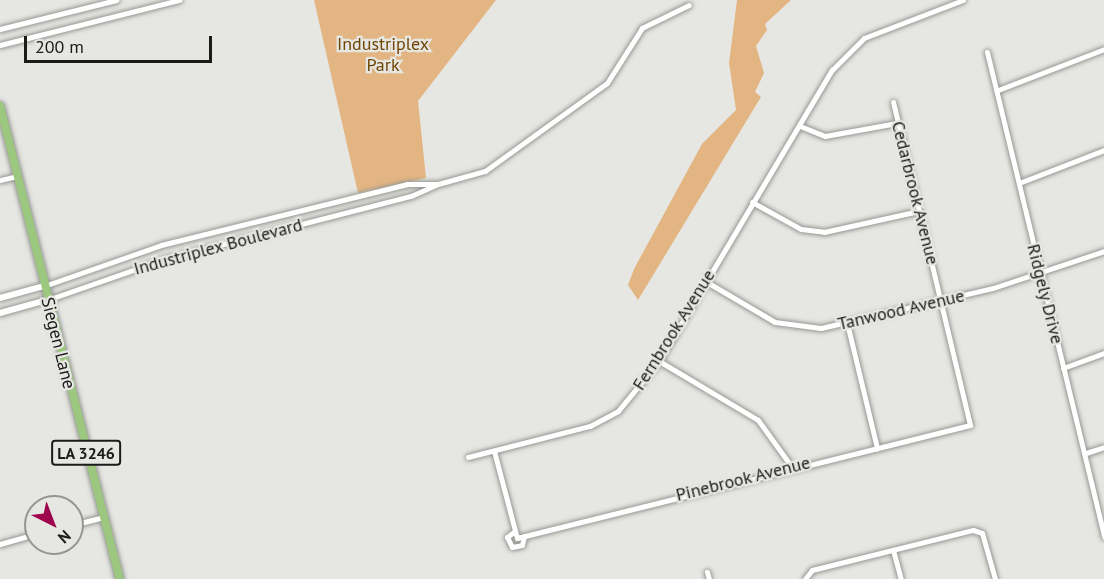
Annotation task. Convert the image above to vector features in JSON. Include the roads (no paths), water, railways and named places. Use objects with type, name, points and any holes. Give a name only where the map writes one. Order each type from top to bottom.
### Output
[{"type":"main road","name":"Siegen Lane","points":[[0,106],[47,300],[120,579]]},
{"type":"street","points":[[0,29],[116,0]]},
{"type":"street","points":[[0,45],[179,0]]},
{"type":"street","name":"Fernbrook Avenue","points":[[468,457],[590,426],[618,411],[659,361],[705,280],[800,126],[831,70],[864,38],[963,0]]},
{"type":"street","name":"Industriplex Boulevard","points":[[0,314],[165,259],[411,196],[438,184],[485,171],[518,151],[607,83],[642,28],[689,5]]},
{"type":"street","points":[[998,90],[1104,49]]},
{"type":"street","name":"Ridgely Drive","points":[[987,52],[998,90],[1040,275],[1086,453],[1104,537]]},
{"type":"street","name":"Cedarbrook Avenue","points":[[893,102],[970,425]]},
{"type":"street","points":[[800,126],[825,136],[897,123]]},
{"type":"street","points":[[1019,183],[1104,150]]},
{"type":"street","points":[[0,180],[18,176]]},
{"type":"street","name":"Industriplex Boulevard","points":[[0,298],[44,286],[161,245],[407,184],[438,184]]},
{"type":"street","points":[[752,202],[801,229],[824,232],[919,212]]},
{"type":"street","name":"Tanwood Avenue","points":[[705,280],[766,318],[797,329],[847,323],[941,301],[1040,275],[1104,251]]},
{"type":"street","points":[[847,323],[877,448]]},
{"type":"street","points":[[1063,368],[1104,353]]},
{"type":"street","points":[[659,361],[758,420],[791,466]]},
{"type":"street","name":"Pinebrook Avenue","points":[[515,531],[517,537],[524,536],[791,466],[970,425]]},
{"type":"street","points":[[1086,453],[1104,447]]},
{"type":"street","points":[[494,451],[515,531],[507,537],[512,547],[522,545],[524,536]]},
{"type":"street","points":[[84,522],[104,517]]},
{"type":"street","points":[[805,577],[893,550],[979,530],[995,579]]},
{"type":"street","points":[[0,544],[24,537]]},
{"type":"street","points":[[893,550],[900,579]]},
{"type":"park label","name":"Industriplex Park","points":[[383,55]]}]
